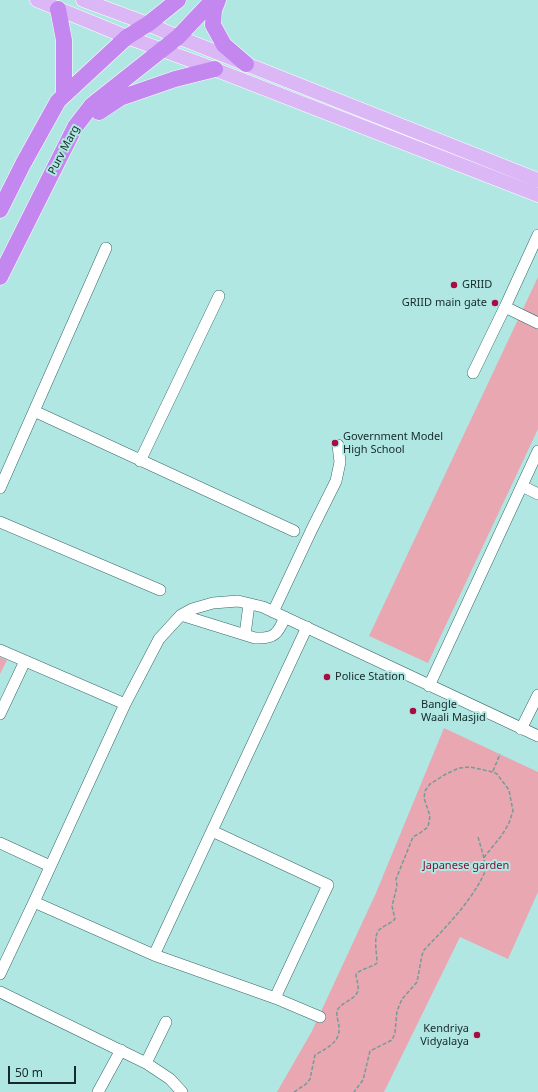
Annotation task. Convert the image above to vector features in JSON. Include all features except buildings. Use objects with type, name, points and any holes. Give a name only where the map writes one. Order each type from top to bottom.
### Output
[{"type":"highway","points":[[0,210],[23,164],[58,101],[127,37],[148,24],[178,0]]},
{"type":"highway","name":"Purv Marg","points":[[0,277],[75,127],[92,105],[160,49],[178,37],[213,0]]},
{"type":"highway","points":[[218,0],[214,10],[212,25],[224,45],[246,64]]},
{"type":"highway","points":[[58,8],[64,40],[64,95]]},
{"type":"highway","points":[[75,127],[120,98],[175,79],[215,69]]},
{"type":"main road","points":[[37,0],[127,37],[215,69],[538,194]]},
{"type":"main road","points":[[83,0],[148,24],[538,180]]},
{"type":"street","points":[[473,373],[538,235]]},
{"type":"street","points":[[0,488],[106,248]]},
{"type":"street","points":[[140,461],[219,296]]},
{"type":"street","points":[[505,307],[538,323]]},
{"type":"street","points":[[34,412],[294,531]]},
{"type":"street","points":[[273,612],[336,481],[340,462],[338,445]]},
{"type":"street","points":[[430,686],[538,451]]},
{"type":"street","points":[[522,486],[538,494]]},
{"type":"street","points":[[0,522],[160,590]]},
{"type":"street","points":[[0,974],[125,704],[159,639],[181,615],[192,609],[213,603],[238,601],[263,607],[538,736]]},
{"type":"street","points":[[245,635],[249,604]]},
{"type":"street","points":[[181,615],[255,638],[266,638],[276,634],[285,617]]},
{"type":"street","points":[[154,955],[307,627]]},
{"type":"street","points":[[0,650],[125,704]]},
{"type":"street","points":[[0,714],[25,662]]},
{"type":"street","points":[[521,729],[538,695]]},
{"type":"street","points":[[212,831],[328,886],[275,998]]},
{"type":"street","points":[[0,843],[50,866]]},
{"type":"street","points":[[34,902],[154,955],[275,998],[320,1017]]},
{"type":"street","points":[[0,992],[146,1063],[170,1079],[182,1092]]},
{"type":"street","points":[[146,1063],[166,1022]]},
{"type":"street","points":[[98,1092],[121,1050]]},
{"type":"path","points":[[493,772],[500,754]]},
{"type":"path","points":[[294,1092],[306,1084],[310,1079],[315,1055],[336,1041],[339,1033],[339,1027],[336,1014],[339,1008],[356,994],[358,990],[356,974],[359,971],[371,967],[377,963],[376,935],[379,929],[391,923],[395,919],[392,906],[397,886],[396,879],[406,852],[413,837],[428,827],[430,816],[424,798],[424,791],[430,784],[459,768],[470,767],[493,772],[497,774],[509,790],[513,811],[509,823],[484,858]]},
{"type":"path","points":[[354,1092],[363,1080],[370,1051],[392,1040],[395,1034],[397,1011],[402,998],[418,982],[424,950],[460,910],[485,872],[484,858],[478,837]]},
{"type":"green space","points":[[538,277],[538,429],[428,663],[369,636]]},
{"type":"green space","points":[[0,657],[7,660],[0,674]]},
{"type":"green space","name":"Japanese garden","points":[[444,728],[538,772],[538,892],[508,959],[460,937],[384,1092],[277,1092],[312,1031],[376,893]]},
{"type":"place","name":"GRIID","points":[[454,285]]},
{"type":"place","name":"GRIID main gate","points":[[495,303]]},
{"type":"place","name":"Government Model High School","points":[[335,443]]},
{"type":"place","name":"Police Station","points":[[327,677]]},
{"type":"place","name":"Bangle Waali Masjid","points":[[413,711]]},
{"type":"place","name":"Kendriya Vidyalaya","points":[[477,1035]]}]
